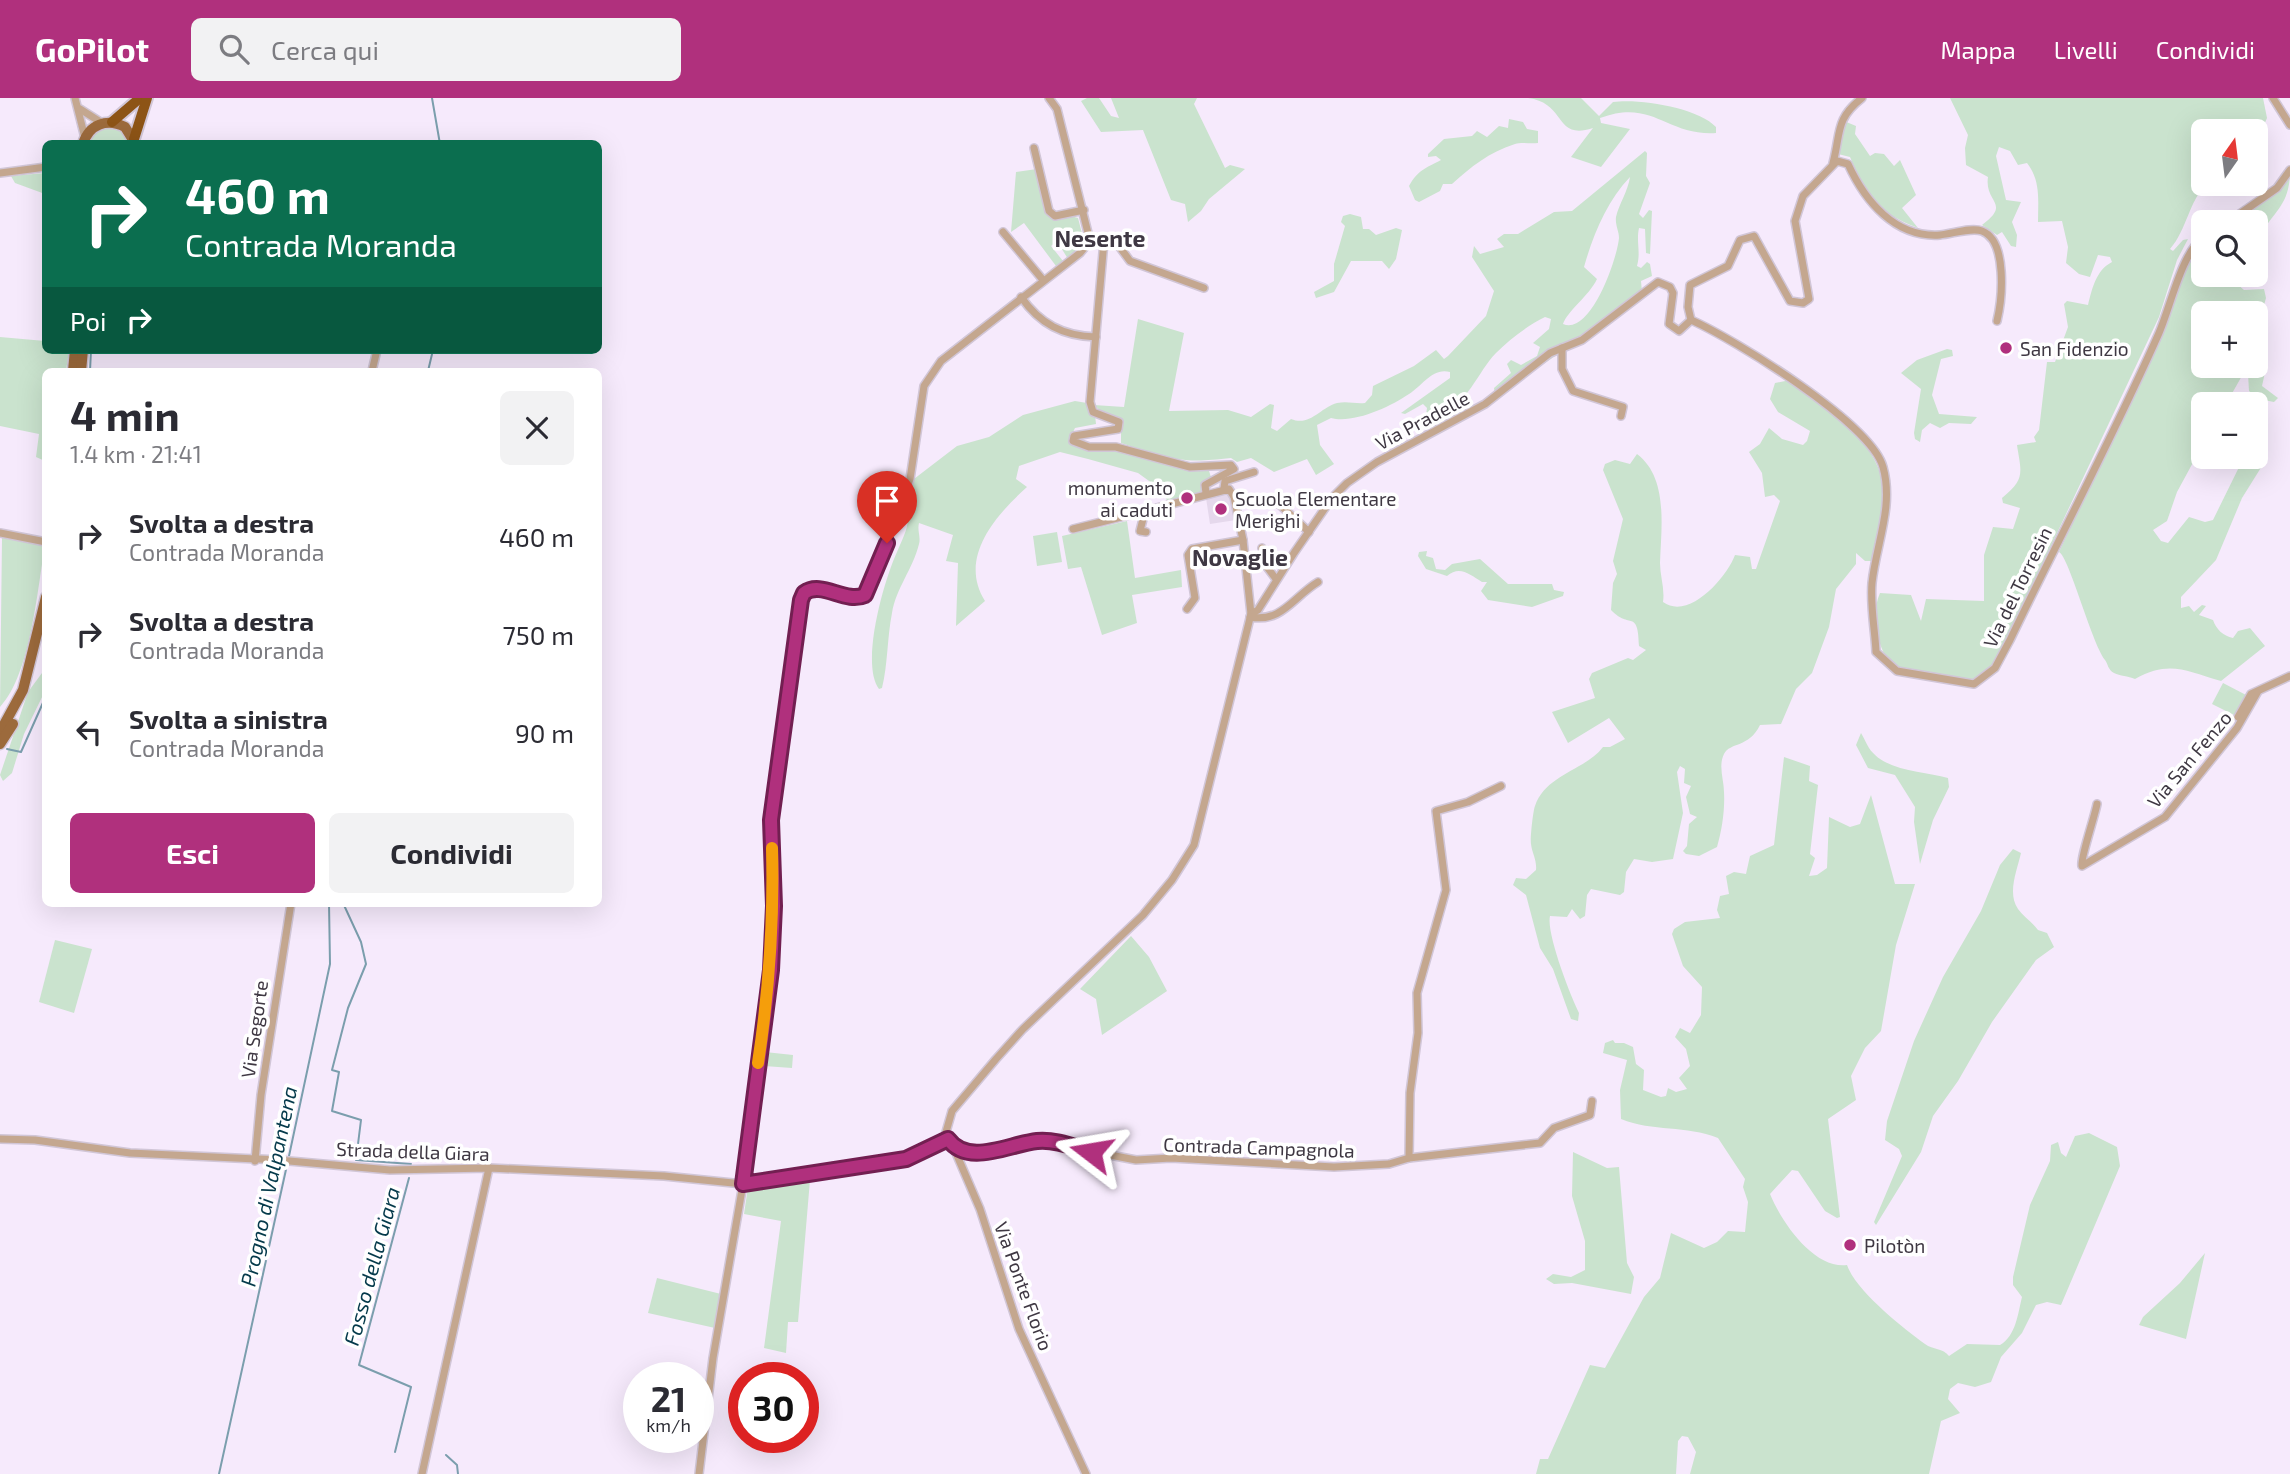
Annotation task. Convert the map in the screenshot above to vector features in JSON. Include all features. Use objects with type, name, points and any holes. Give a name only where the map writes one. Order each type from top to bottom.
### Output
[{"type":"highway","points":[[107,123],[140,98]]},
{"type":"highway","points":[[136,140],[147,98]]},
{"type":"main road","points":[[85,140],[92,128],[107,123],[125,127],[135,140]]},
{"type":"main road","points":[[0,732],[23,690],[42,613]]},
{"type":"main road","points":[[0,744],[30,686],[42,641]]},
{"type":"street","points":[[1049,98],[1057,109],[1090,241]]},
{"type":"street","points":[[1833,164],[1840,123],[1848,108],[1862,98]]},
{"type":"street","points":[[2273,98],[2290,125]]},
{"type":"street","points":[[76,102],[85,114],[107,123]]},
{"type":"street","points":[[76,102],[84,140]]},
{"type":"street","points":[[1034,148],[1049,211],[1055,216],[1084,210]]},
{"type":"street","points":[[1691,320],[1688,307],[1690,285],[1728,266],[1740,240],[1746,236],[1754,236],[1762,245],[1790,301],[1803,303],[1809,299],[1795,221],[1803,196],[1833,164],[1841,161],[1848,164],[1868,200],[1902,227],[1930,235],[1980,230],[1988,234],[1994,243],[2001,268],[2002,298],[1997,321]]},
{"type":"street","points":[[0,173],[42,168]]},
{"type":"street","points":[[2245,210],[2277,188],[2290,170]]},
{"type":"street","points":[[1003,232],[1043,281]]},
{"type":"street","points":[[1090,241],[1113,238],[1130,261],[1204,288]]},
{"type":"street","points":[[699,1474],[713,1358],[743,1184],[772,959],[771,820],[801,600],[809,590],[816,589],[852,598],[865,595],[870,589],[910,479],[923,386],[941,361],[1080,253],[1090,241]]},
{"type":"street","points":[[1104,241],[1090,402],[1093,412],[1119,422],[1120,426],[1118,429],[1083,433],[1074,436],[1073,441],[1089,447],[1116,447],[1190,467],[1231,465],[1234,469],[1228,474],[1205,485],[1206,493]]},
{"type":"street","name":"Via del Torresin","points":[[1691,320],[1793,377],[1872,445],[1883,464],[1886,487],[1883,532],[1872,582],[1875,652],[1897,671],[1974,684],[1995,668],[2010,640],[2141,374],[2191,248]]},
{"type":"street","name":"Via Pradelle","points":[[1250,615],[1258,610],[1332,498],[1363,471],[1485,404],[1550,353],[1582,340],[1657,282],[1670,287],[1674,293],[1668,318],[1672,328],[1685,328],[1691,320]]},
{"type":"street","points":[[1021,297],[1049,327],[1096,337]]},
{"type":"street","points":[[1562,348],[1562,369],[1573,391],[1623,407],[1621,416]]},
{"type":"street","points":[[1224,488],[1225,481],[1254,472]]},
{"type":"street","points":[[743,1184],[906,1159],[950,1142],[946,1125],[953,1111],[996,1059],[1023,1029],[1143,915],[1183,863],[1200,826],[1250,615],[1243,540],[1234,497],[1229,489],[1224,488],[1172,506],[1073,528]]},
{"type":"street","points":[[1278,503],[1309,532]]},
{"type":"street","points":[[1145,511],[1140,531],[1146,532]]},
{"type":"street","points":[[0,533],[42,541]]},
{"type":"street","points":[[1186,609],[1195,598],[1188,555],[1192,549],[1243,540]]},
{"type":"street","points":[[1262,548],[1267,567],[1276,579]]},
{"type":"street","points":[[1250,615],[1265,620],[1281,614],[1318,582]]},
{"type":"street","name":"Via San Fenzo","points":[[2238,717],[2249,696],[2290,676]]},
{"type":"street","name":"Via San Fenzo","points":[[2097,803],[2091,834],[2080,860],[2082,866],[2165,817],[2237,729],[2257,693]]},
{"type":"street","points":[[1409,1158],[1410,1093],[1418,1033],[1417,993],[1446,890],[1436,811],[1468,802],[1501,786]]},
{"type":"street","name":"Via Segorte","points":[[255,1161],[261,1095],[290,907]]},
{"type":"street","name":"Contrada Campagnola","points":[[950,1142],[967,1153],[1046,1141],[1124,1160],[1171,1158],[1309,1167],[1379,1166],[1409,1158],[1540,1143],[1554,1128],[1591,1115],[1592,1101]]},
{"type":"street","name":"Strada della Giara","points":[[0,1139],[35,1140],[130,1153],[278,1160],[390,1170],[489,1168],[664,1176],[743,1184]]},
{"type":"street","name":"Via Ponte Florio","points":[[950,1142],[980,1209],[1019,1329],[1086,1474]]},
{"type":"street","points":[[422,1474],[489,1168]]},
{"type":"shaded area","name":"Scuola Elementare Merighi","points":[[1229,492],[1236,520],[1210,524],[1206,498]]},
{"type":"green space","points":[[1099,98],[1111,116],[1119,118],[1111,98],[1197,98],[1194,104],[1225,168],[1230,165],[1245,169],[1209,199],[1201,211],[1188,222],[1185,204],[1171,200],[1143,130],[1101,132],[1081,101]]},
{"type":"green space","points":[[1528,98],[1581,98],[1599,116],[1613,102],[1653,103],[1683,110],[1708,120],[1716,127],[1716,133],[1684,129],[1633,112],[1600,118],[1601,123],[1630,129],[1601,167],[1571,157],[1593,128],[1572,130],[1549,107]]},
{"type":"green space","points":[[1950,98],[2263,98],[2267,118],[2191,119],[2191,196],[2197,196],[2170,249],[2173,251],[2183,240],[2188,239],[2177,260],[2159,317],[2000,654],[1993,666],[1974,682],[1894,667],[1879,642],[1877,602],[1880,593],[1911,595],[1921,621],[1926,599],[1984,601],[1984,555],[1993,527],[2013,529],[2020,508],[2003,503],[2002,498],[2015,486],[2020,474],[2017,445],[2036,442],[2034,437],[2039,430],[2047,362],[2055,362],[2068,327],[2064,304],[2067,301],[2088,305],[2098,275],[2112,262],[2110,257],[2098,255],[2090,277],[2079,274],[2066,263],[2068,247],[2062,221],[2038,222],[2035,177],[2027,163],[2018,165],[2010,151],[1999,147],[1996,156],[2006,200],[2021,202],[2012,222],[2017,235],[2016,247],[2011,246],[2002,232],[1997,235],[1982,225],[1991,218],[1996,207],[1988,186],[1988,177],[1966,165],[1965,148],[1968,135]]},
{"type":"green space","points":[[1509,119],[1523,122],[1527,129],[1538,131],[1538,143],[1518,143],[1505,148],[1488,156],[1452,184],[1443,184],[1440,191],[1419,202],[1415,200],[1409,186],[1419,173],[1441,160],[1436,156],[1428,157],[1428,154],[1444,139],[1472,136],[1477,131],[1487,137],[1499,126],[1508,128]]},
{"type":"green space","points":[[1844,121],[1856,126],[1855,134],[1870,156],[1875,153],[1884,154],[1894,166],[1900,160],[1916,195],[1902,208],[1918,228],[1883,209],[1868,192],[1850,157],[1838,154]]},
{"type":"green space","points":[[107,128],[121,130],[127,140],[91,140],[94,134]]},
{"type":"green space","points":[[1645,151],[1647,153],[1646,176],[1650,183],[1639,214],[1643,218],[1649,210],[1652,211],[1650,254],[1646,253],[1645,229],[1639,228],[1637,266],[1641,268],[1647,262],[1650,264],[1652,276],[1641,281],[1642,292],[1584,337],[1495,396],[1494,388],[1511,373],[1507,364],[1511,360],[1521,365],[1537,356],[1540,347],[1533,343],[1549,329],[1551,319],[1545,317],[1507,343],[1490,360],[1465,396],[1449,409],[1439,412],[1436,409],[1426,415],[1427,408],[1423,404],[1405,414],[1401,413],[1450,378],[1450,372],[1444,371],[1433,375],[1409,394],[1382,409],[1350,419],[1331,418],[1317,425],[1320,445],[1334,464],[1316,475],[1307,459],[1274,472],[1251,458],[1237,462],[1231,458],[1187,460],[1151,453],[1121,443],[1121,419],[1103,413],[1094,405],[1124,407],[1138,319],[1184,333],[1169,411],[1228,410],[1251,417],[1270,404],[1274,405],[1271,428],[1277,431],[1291,419],[1310,419],[1337,403],[1365,403],[1372,395],[1373,386],[1414,366],[1436,350],[1444,359],[1486,316],[1494,291],[1472,257],[1474,246],[1480,254],[1504,247],[1497,239],[1504,234],[1518,234],[1554,212],[1572,211]],"holes":[[[1630,177],[1616,217],[1619,238],[1608,278],[1583,319],[1573,325],[1563,324],[1597,279],[1584,267],[1596,231],[1608,208]]]},
{"type":"green space","points":[[1037,169],[1048,213],[1060,220],[1071,216],[1078,218],[1084,241],[1068,259],[1057,241],[1051,246],[1063,261],[1056,266],[1024,223],[1011,232],[1016,172]]},
{"type":"green space","points":[[2290,171],[2287,194],[2268,224],[2268,210],[2242,210],[2268,196]]},
{"type":"green space","points":[[42,173],[42,193],[15,183],[11,176]]},
{"type":"green space","points":[[1350,214],[1361,217],[1363,229],[1369,229],[1376,235],[1396,228],[1402,230],[1396,259],[1389,269],[1382,261],[1351,261],[1334,292],[1316,298],[1314,292],[1334,281],[1334,264],[1345,226],[1341,222],[1343,216]]},
{"type":"green space","points":[[2191,254],[2191,287],[2264,289],[2266,298],[2265,301],[2191,301],[2191,378],[2241,378],[2233,392],[2191,392],[2191,466],[2177,492],[2167,521],[2153,530],[2161,541],[2168,543],[2189,517],[2205,522],[2213,520],[2238,469],[2260,469],[2242,498],[2216,560],[2181,597],[2181,608],[2189,606],[2194,612],[2202,605],[2206,606],[2199,615],[2213,620],[2223,634],[2233,638],[2238,631],[2250,628],[2265,646],[2221,681],[2178,669],[2158,670],[2135,679],[2112,672],[2099,650],[2068,568],[2059,552],[2169,317]]},
{"type":"green space","points":[[0,337],[42,341],[42,354],[68,354],[66,368],[42,368],[42,460],[36,457],[39,434],[0,426]]},
{"type":"green space","points":[[1947,349],[1952,350],[1953,356],[1941,359],[1932,395],[1939,414],[1977,417],[1971,424],[1949,423],[1940,428],[1930,423],[1922,430],[1920,442],[1915,439],[1914,433],[1921,389],[1901,373],[1917,360]]},
{"type":"green space","points":[[2248,378],[2264,378],[2262,386],[2278,398],[2274,402],[2268,401],[2268,392],[2249,391]]},
{"type":"green space","points":[[1790,380],[1851,430],[1875,460],[1882,477],[1884,497],[1876,561],[1865,561],[1856,553],[1856,564],[1836,589],[1829,627],[1812,673],[1796,689],[1781,724],[1760,725],[1751,738],[1724,754],[1721,768],[1724,813],[1717,847],[1699,856],[1683,851],[1687,846],[1689,824],[1697,817],[1690,814],[1686,797],[1691,786],[1684,783],[1685,769],[1680,766],[1677,772],[1683,813],[1673,859],[1652,862],[1634,859],[1626,872],[1624,892],[1620,895],[1591,889],[1587,895],[1585,916],[1580,919],[1572,909],[1567,917],[1550,916],[1555,949],[1579,1013],[1578,1021],[1571,1019],[1553,969],[1540,948],[1526,895],[1513,885],[1516,878],[1526,879],[1536,870],[1531,837],[1534,809],[1540,795],[1557,779],[1596,755],[1603,747],[1610,747],[1625,739],[1609,718],[1568,743],[1552,712],[1595,698],[1589,679],[1592,673],[1628,658],[1633,660],[1646,650],[1639,646],[1635,623],[1623,619],[1611,610],[1613,583],[1617,574],[1613,561],[1623,519],[1603,470],[1605,464],[1615,460],[1630,464],[1637,454],[1654,476],[1661,505],[1660,563],[1663,602],[1684,606],[1716,585],[1735,555],[1750,557],[1752,569],[1756,569],[1780,501],[1774,495],[1765,497],[1762,473],[1749,452],[1760,444],[1769,428],[1782,439],[1803,445],[1810,431],[1778,412],[1770,399],[1775,383]]},
{"type":"green space","points":[[1075,401],[1087,403],[1095,415],[1096,424],[1075,428],[1072,434],[1076,443],[1112,446],[1180,468],[1208,468],[1211,477],[1201,489],[1205,499],[1170,504],[1156,486],[1138,473],[1060,452],[1019,466],[1016,479],[1027,487],[993,524],[978,554],[978,585],[985,601],[956,626],[958,563],[946,561],[953,535],[919,523],[916,553],[894,604],[884,679],[882,688],[879,689],[874,677],[873,642],[886,582],[907,527],[908,515],[903,502],[910,482],[957,446],[989,437],[1023,415]]},
{"type":"green space","points":[[1127,521],[1135,578],[1181,570],[1182,587],[1132,595],[1137,623],[1102,635],[1081,567],[1068,569],[1062,536]]},
{"type":"green space","points":[[1057,532],[1062,562],[1037,566],[1033,536]]},
{"type":"green space","points":[[2,538],[42,545],[42,565],[26,653],[11,692],[0,707]]},
{"type":"green space","points":[[1427,551],[1426,556],[1433,558],[1436,569],[1445,570],[1452,564],[1480,559],[1508,584],[1552,584],[1554,590],[1564,592],[1563,596],[1532,607],[1488,600],[1481,591],[1487,582],[1461,571],[1447,576],[1426,569],[1418,556],[1419,552]]},
{"type":"green space","points":[[42,673],[42,697],[24,734],[12,773],[3,781],[0,775],[28,692]]},
{"type":"green space","points":[[2223,683],[2248,696],[2236,716],[2212,704]]},
{"type":"green space","points":[[1861,733],[1869,748],[1885,762],[1948,778],[1949,787],[1933,820],[1920,864],[1914,822],[1915,807],[1895,775],[1868,768],[1856,745]]},
{"type":"green space","points":[[1784,757],[1810,766],[1809,781],[1818,785],[1810,854],[1815,858],[1809,876],[1817,875],[1827,868],[1829,817],[1850,827],[1860,824],[1871,795],[1895,884],[1915,884],[1896,945],[1881,1031],[1865,1048],[1851,1076],[1856,1100],[1828,1119],[1840,1217],[1825,1211],[1798,1171],[1792,1170],[1770,1194],[1790,1229],[1822,1259],[1847,1265],[1860,1286],[1893,1319],[1928,1346],[1949,1356],[1967,1344],[2000,1345],[2013,1330],[2022,1297],[2013,1285],[2013,1277],[2030,1205],[2050,1161],[2051,1145],[2058,1142],[2061,1153],[2066,1157],[2075,1136],[2089,1133],[2117,1147],[2120,1166],[2061,1305],[2047,1302],[2036,1305],[2022,1333],[2001,1357],[1991,1382],[1975,1387],[1958,1383],[1950,1389],[1948,1399],[1960,1413],[1941,1421],[1929,1474],[1690,1474],[1696,1452],[1688,1437],[1682,1436],[1678,1441],[1676,1474],[1536,1474],[1540,1459],[1548,1459],[1590,1365],[1605,1368],[1644,1297],[1660,1278],[1671,1233],[1704,1248],[1717,1242],[1728,1231],[1745,1232],[1748,1202],[1743,1187],[1745,1179],[1718,1138],[1694,1131],[1645,1126],[1621,1119],[1620,1090],[1627,1060],[1603,1053],[1605,1043],[1613,1040],[1615,1043],[1633,1047],[1636,1064],[1644,1070],[1643,1090],[1661,1097],[1666,1096],[1668,1088],[1676,1092],[1687,1089],[1679,1078],[1690,1066],[1686,1049],[1675,1037],[1680,1028],[1690,1033],[1701,1015],[1702,987],[1683,966],[1672,934],[1674,929],[1685,922],[1720,918],[1717,910],[1720,896],[1729,894],[1726,876],[1734,872],[1746,874],[1750,856],[1774,845]]},
{"type":"green space","points":[[2013,849],[2021,853],[2014,882],[2015,903],[2038,930],[2047,933],[2054,947],[2036,960],[1992,1022],[1958,1081],[1933,1116],[1921,1152],[1876,1225],[1874,1222],[1902,1156],[1899,1149],[1885,1140],[1887,1121],[1914,1041],[1943,977],[1981,911],[2000,865]]},
{"type":"green space","points":[[1131,936],[1149,957],[1167,991],[1102,1035],[1096,999],[1080,989]]},
{"type":"green space","points":[[55,940],[92,949],[74,1013],[39,1002]]},
{"type":"green space","points":[[765,1052],[793,1055],[792,1068],[764,1066]]},
{"type":"green space","points":[[1573,1152],[1607,1168],[1619,1167],[1627,1263],[1634,1277],[1631,1294],[1572,1283],[1554,1284],[1546,1279],[1553,1274],[1571,1277],[1585,1270],[1585,1241],[1572,1196]]},
{"type":"green space","points":[[810,1180],[798,1322],[788,1322],[786,1353],[764,1348],[781,1221],[744,1214],[748,1187]]},
{"type":"green space","points":[[2205,1253],[2186,1339],[2139,1325],[2143,1317],[2180,1283]]},
{"type":"green space","points":[[657,1278],[721,1294],[715,1328],[648,1313]]},
{"type":"waterway","name":"Progno di Valpantena","points":[[432,98],[439,140]]},
{"type":"waterway","points":[[90,368],[91,354]]},
{"type":"waterway","name":"Progno di Valpantena","points":[[429,368],[432,354]]},
{"type":"waterway","points":[[7,749],[21,752],[42,705]]},
{"type":"waterway","name":"Progno di Valpantena","points":[[289,1156],[330,964],[329,907]]},
{"type":"waterway","name":"Fosso della Giara","points":[[345,907],[361,942],[366,964],[348,1008],[332,1070],[339,1072],[332,1111],[361,1120],[356,1160],[411,1164]]},
{"type":"waterway","name":"Progno di Valpantena","points":[[219,1474],[287,1165]]},
{"type":"waterway","name":"Fosso della Giara","points":[[395,1452],[411,1387],[359,1365],[409,1178]]},
{"type":"waterway","name":"Fosso della Giara","points":[[446,1455],[457,1465],[458,1474]]},
{"type":"slow traffic","points":[[758,1063],[768,999],[773,936],[772,848]]},
{"type":"place","name":"San Fidenzio","points":[[2006,348]]},
{"type":"place","name":"monumento ai caduti","points":[[1187,498]]},
{"type":"place","name":"Scuola Elementare Merighi","points":[[1221,509]]},
{"type":"place","name":"Pilotòn","points":[[1850,1245]]},
{"type":"district","name":"Nesente","points":[[1100,238]]},
{"type":"district","name":"Novaglie","points":[[1240,557]]},
{"type":"route","points":[[887,543],[870,589],[865,595],[852,598],[816,589],[804,593],[801,600],[771,820],[774,906],[771,970],[743,1184],[906,1159],[948,1139],[953,1146],[967,1153],[1037,1141],[1091,1152]]}]
